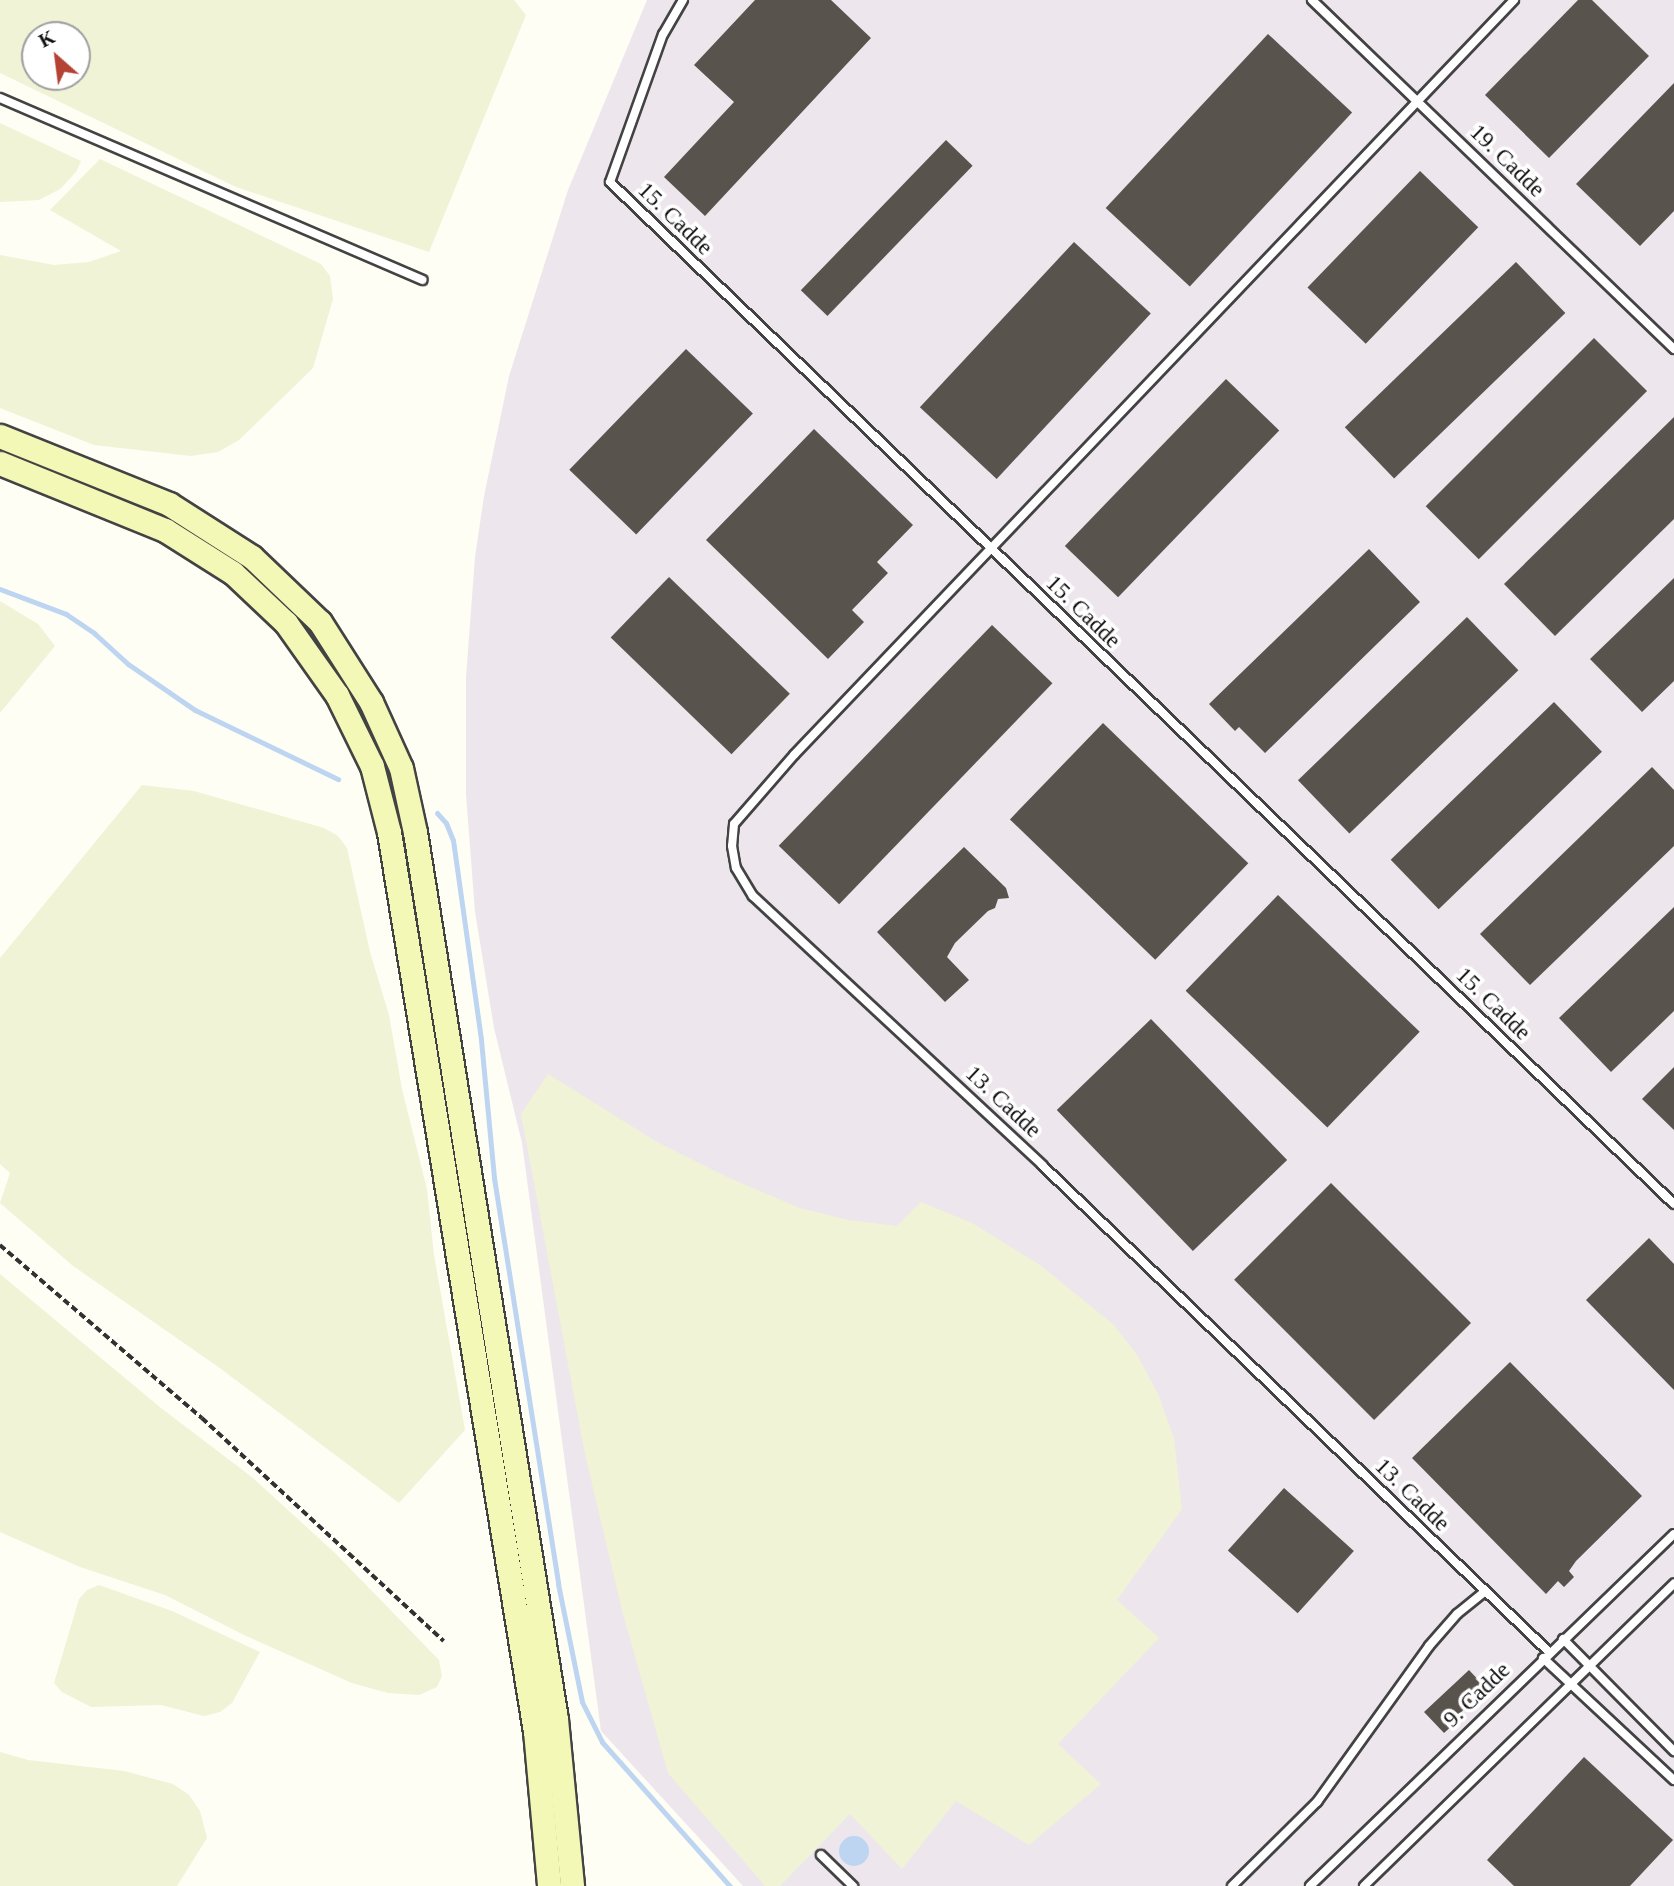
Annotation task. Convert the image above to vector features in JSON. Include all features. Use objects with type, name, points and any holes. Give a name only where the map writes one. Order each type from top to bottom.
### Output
[{"type":"street","points":[[0,436],[169,504],[252,557],[320,622],[371,702],[401,768],[415,832],[556,1719],[572,1886]]},
{"type":"street","points":[[0,463],[165,530],[233,573],[286,623],[337,695],[372,766],[389,832],[535,1731],[549,1886]]},
{"type":"lane","name":"15. Cadde","points":[[683,0],[663,34],[610,182],[990,551],[1674,1204]]},
{"type":"lane","name":"19. Cadde","points":[[1312,0],[1674,349]]},
{"type":"lane","name":"13. Cadde","points":[[1514,0],[794,755],[734,824],[733,857],[740,878],[753,896],[1042,1166],[1485,1591],[1571,1684]]},
{"type":"lane","points":[[0,98],[423,280]]},
{"type":"lane","name":"9. Cadde","points":[[1310,1886],[1674,1534]]},
{"type":"lane","points":[[1364,1886],[1674,1583]]},
{"type":"lane","points":[[1233,1886],[1317,1802],[1429,1646],[1457,1614],[1485,1591]]},
{"type":"lane","points":[[1563,1639],[1674,1751]]},
{"type":"lane","points":[[1571,1684],[1674,1780]]},
{"type":"lane","points":[[821,1855],[853,1886]]},
{"type":"path","points":[[0,1245],[202,1418],[444,1641]]},
{"type":"shaded area","points":[[647,0],[1674,0],[1674,1886],[743,1886],[601,1731],[522,1143],[494,1028],[475,912],[466,795],[466,677],[475,557],[484,496],[509,376],[568,190]]},
{"type":"green space","points":[[0,0],[514,0],[526,15],[429,252],[236,187],[37,91],[91,91],[91,21],[21,21],[21,83],[0,73]]},
{"type":"green space","points":[[0,123],[81,161],[76,172],[60,189],[39,200],[0,202]]},
{"type":"green space","points":[[100,159],[321,264],[330,276],[333,299],[313,368],[239,440],[218,452],[191,456],[94,445],[0,408],[0,255],[54,265],[89,262],[121,251],[50,210]]},
{"type":"green space","points":[[0,601],[38,624],[55,646],[0,713]]},
{"type":"green space","points":[[142,785],[194,791],[324,828],[338,836],[347,848],[370,952],[389,1015],[402,1089],[427,1189],[434,1255],[465,1430],[399,1503],[217,1366],[73,1266],[0,1203],[10,1173],[0,1164],[0,958]]},
{"type":"green space","points":[[548,1074],[657,1142],[729,1178],[800,1208],[848,1220],[897,1226],[921,1202],[972,1223],[1040,1265],[1114,1325],[1137,1355],[1158,1394],[1174,1438],[1182,1509],[1117,1600],[1159,1638],[1058,1744],[1101,1784],[1029,1845],[956,1801],[902,1869],[850,1814],[780,1886],[765,1886],[668,1773],[623,1614],[585,1454],[521,1114]]},
{"type":"green space","points":[[0,1274],[161,1408],[253,1478],[335,1553],[439,1660],[442,1676],[437,1687],[419,1695],[388,1693],[352,1683],[244,1635],[165,1595],[80,1567],[0,1532]]},
{"type":"green space","points":[[99,1585],[172,1611],[260,1652],[232,1703],[220,1712],[204,1716],[161,1705],[91,1707],[62,1692],[54,1683],[79,1599],[87,1590]]},
{"type":"green space","points":[[0,1752],[28,1760],[124,1771],[173,1784],[189,1795],[200,1811],[207,1838],[177,1886],[0,1886]]},
{"type":"water","points":[[854,1836],[865,1840],[869,1851],[865,1862],[854,1866],[843,1862],[839,1851],[843,1840]]},
{"type":"building","points":[[755,0],[831,0],[871,38],[705,216],[664,177],[734,102],[694,65]]},
{"type":"building","points":[[1578,0],[1592,0],[1649,56],[1549,158],[1485,95]]},
{"type":"building","points":[[1268,34],[1352,112],[1190,286],[1106,208]]},
{"type":"building","points":[[1674,83],[1674,211],[1640,246],[1576,184]]},
{"type":"building","points":[[946,140],[973,166],[827,316],[801,290]]},
{"type":"building","points":[[1420,171],[1478,227],[1366,344],[1307,288]]},
{"type":"building","points":[[1074,242],[1151,314],[997,479],[920,407]]},
{"type":"building","points":[[1516,262],[1565,313],[1394,478],[1345,427]]},
{"type":"building","points":[[1594,338],[1647,391],[1479,559],[1426,506]]},
{"type":"building","points":[[686,349],[753,414],[636,534],[569,470]]},
{"type":"building","points":[[1226,379],[1279,430],[1118,597],[1065,546]]},
{"type":"building","points":[[1674,417],[1674,519],[1555,636],[1504,584]]},
{"type":"building","points":[[814,429],[913,525],[877,562],[888,573],[852,610],[864,622],[828,659],[706,540]]},
{"type":"building","points":[[1369,549],[1420,602],[1265,753],[1239,727],[1235,731],[1209,704]]},
{"type":"building","points":[[669,577],[790,694],[731,754],[611,637]]},
{"type":"building","points":[[1674,578],[1674,681],[1642,712],[1590,659]]},
{"type":"building","points":[[1467,617],[1518,670],[1349,833],[1298,780]]},
{"type":"building","points":[[992,625],[1052,683],[839,904],[779,846]]},
{"type":"building","points":[[1554,702],[1602,752],[1439,909],[1391,860]]},
{"type":"building","points":[[1103,723],[1248,863],[1155,960],[1010,819]]},
{"type":"building","points":[[1652,767],[1674,790],[1674,846],[1530,985],[1480,934]]},
{"type":"building","points":[[964,847],[1006,888],[1009,898],[998,899],[995,908],[988,911],[955,943],[947,957],[969,980],[945,1002],[877,932]]},
{"type":"building","points":[[1278,895],[1420,1032],[1327,1128],[1186,991]]},
{"type":"building","points":[[1674,907],[1674,1011],[1611,1072],[1559,1018]]},
{"type":"building","points":[[1151,1019],[1287,1160],[1193,1251],[1057,1110]]},
{"type":"building","points":[[1674,1067],[1674,1130],[1642,1099]]},
{"type":"building","points":[[1331,1183],[1471,1323],[1374,1420],[1234,1280]]},
{"type":"building","points":[[1649,1238],[1674,1264],[1674,1390],[1586,1300]]},
{"type":"building","points":[[1510,1362],[1642,1496],[1576,1561],[1569,1571],[1574,1577],[1564,1587],[1558,1581],[1546,1594],[1412,1458]]},
{"type":"building","points":[[1284,1488],[1354,1551],[1298,1613],[1228,1550]]},
{"type":"building","points":[[1469,1670],[1486,1688],[1452,1721],[1454,1724],[1444,1733],[1424,1712]]},
{"type":"building","points":[[1584,1757],[1673,1840],[1630,1886],[1514,1886],[1487,1860]]},
{"type":"waterway","points":[[0,589],[66,614],[94,633],[128,664],[195,710],[338,779]]},
{"type":"waterway","points":[[437,813],[446,823],[453,840],[481,1040],[494,1178],[558,1584],[582,1702],[602,1742],[730,1886]]}]
